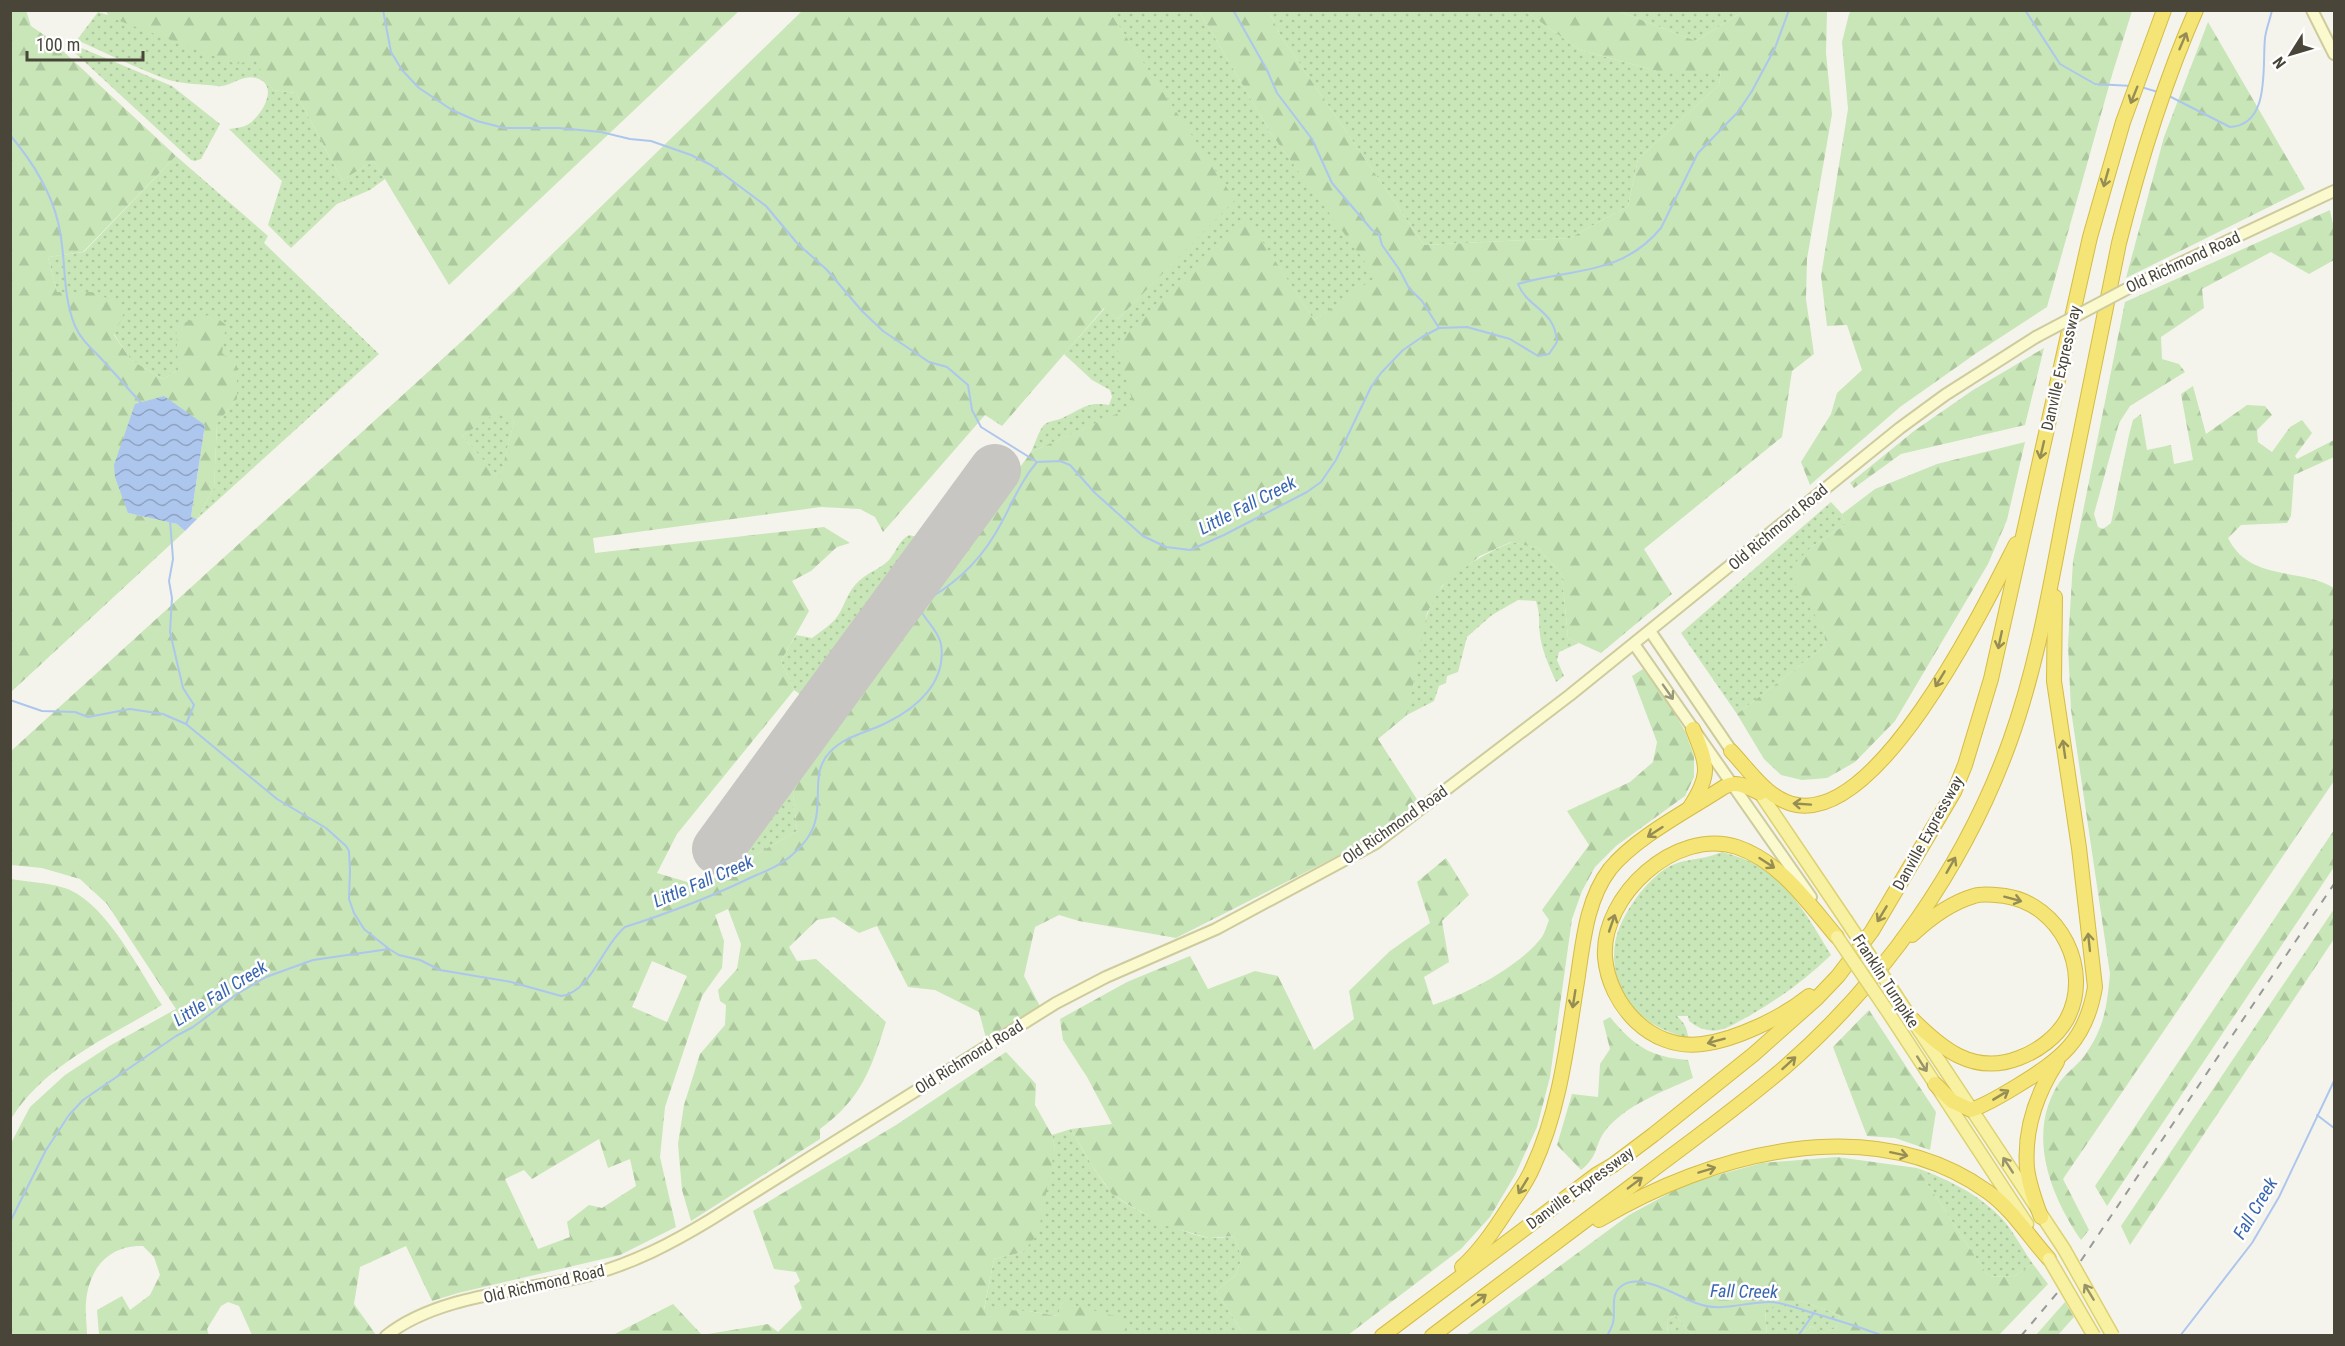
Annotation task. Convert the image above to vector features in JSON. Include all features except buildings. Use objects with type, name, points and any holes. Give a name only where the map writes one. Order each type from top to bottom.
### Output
[{"type":"highway","name":"Danville Expressway","points":[[1382,1335],[1653,1135],[1754,1054],[1817,998],[1854,957],[1872,931],[1954,792],[1965,765],[1991,680],[2090,237],[2123,122],[2164,10]]},
{"type":"highway","name":"Danville Expressway","points":[[1432,1335],[1729,1113],[1778,1072],[1844,1009],[1891,954],[1924,909],[1949,869],[1970,832],[2000,768],[2032,670],[2132,190],[2151,129],[2196,10]]},
{"type":"highway","points":[[1731,751],[1765,788],[1785,802],[1798,805],[1819,804],[1838,798],[1848,791],[1895,745],[1918,717],[1966,637],[2008,559],[2027,517]]},
{"type":"highway","points":[[2041,1217],[2027,1167],[2029,1130],[2036,1101],[2047,1078],[2088,1019],[2095,987],[2079,848],[2055,681],[2055,607],[2060,536]]},
{"type":"highway","points":[[1688,811],[1699,793],[1706,770],[1693,729]]},
{"type":"highway","points":[[1419,1308],[1467,1263],[1485,1242],[1533,1169],[1559,1090],[1586,929],[1592,902],[1599,887],[1622,855],[1732,783],[1738,783],[1760,793]]},
{"type":"highway","points":[[1837,937],[1791,882],[1774,867],[1736,847],[1709,844],[1672,854],[1637,879],[1612,919],[1605,956],[1614,992],[1636,1023],[1654,1034],[1682,1044],[1702,1045],[1731,1037],[1769,1021],[1803,1001],[1854,957]]},
{"type":"highway","points":[[1891,954],[1924,924],[1954,903],[1975,895],[1995,895],[2013,897],[2033,905],[2049,916],[2067,942],[2074,962],[2075,993],[2067,1020],[2059,1031],[2039,1048],[2013,1060],[1988,1064],[1965,1059],[1947,1051],[1911,1018]]},
{"type":"highway","points":[[1935,1083],[1952,1101],[1971,1110],[1985,1105],[2061,1056]]},
{"type":"highway","points":[[1543,1253],[1648,1193],[1698,1172],[1774,1152],[1846,1147],[1881,1150],[1914,1157],[1967,1178],[1990,1193],[2049,1259]]},
{"type":"main road","points":[[2312,10],[2334,54]]},
{"type":"main road","name":"Old Richmond Road","points":[[386,1335],[401,1325],[435,1310],[612,1269],[678,1239],[1056,1002],[1107,976],[1216,928],[1376,843],[1634,644],[1899,428],[1944,395],[2036,337],[2138,283],[2334,191]]},
{"type":"main road","name":"Franklin Turnpike","points":[[1650,631],[1846,920],[2064,1249],[2113,1335]]},
{"type":"main road","name":"Franklin Turnpike","points":[[1634,644],[1887,1009],[2049,1259],[2094,1335]]},
{"type":"green space","points":[[26,10],[31,26],[50,39],[176,156],[83,252],[48,257],[57,292],[92,292],[127,306],[114,335],[131,360],[163,379],[178,370],[176,325],[212,314],[226,325],[222,353],[237,366],[237,399],[217,423],[214,488],[197,519],[191,517],[205,425],[128,513],[177,524],[185,531],[11,692],[10,11]]},
{"type":"green space","points":[[1852,10],[2132,11],[2047,307],[1900,407],[1810,485],[1801,462],[1831,414],[1837,393],[1862,370],[1847,325],[1827,326],[1821,276],[1848,109],[1842,42]]},
{"type":"green space","points":[[106,11],[739,11],[449,285],[374,161],[342,180],[296,93],[273,90],[255,60],[236,64],[109,17]]},
{"type":"green space","points":[[802,11],[1109,11],[1235,200],[1118,319],[1104,308],[1002,426],[985,415],[883,532],[875,517],[860,509],[821,507],[593,538],[595,553],[824,527],[850,543],[837,547],[811,571],[792,581],[809,611],[781,661],[794,690],[677,834],[657,873],[694,884],[715,878],[797,831],[792,784],[1031,452],[1134,406],[1116,344],[1245,215],[1314,320],[1376,277],[1272,135],[1199,11],[1269,11],[1280,35],[1424,245],[1570,238],[1628,206],[1638,159],[1719,85],[1721,71],[1657,71],[1580,50],[1525,11],[1618,11],[1696,41],[1744,11],[1827,11],[1826,53],[1832,114],[1807,259],[1806,299],[1814,354],[1792,371],[1782,437],[1644,549],[1672,594],[1601,653],[1568,638],[1562,575],[1538,548],[1511,542],[1480,556],[1442,586],[1427,613],[1407,715],[1378,739],[1420,804],[1373,838],[1176,938],[1079,921],[1059,915],[1035,927],[1024,976],[1040,1006],[986,1038],[979,1012],[935,990],[908,987],[877,926],[859,933],[834,917],[817,920],[789,947],[797,961],[816,959],[886,1022],[870,1068],[846,1106],[820,1129],[820,1139],[691,1221],[682,1190],[678,1144],[684,1105],[700,1054],[725,1025],[726,1005],[720,1001],[718,990],[737,969],[741,944],[728,909],[715,915],[724,941],[722,968],[702,996],[665,1107],[660,1157],[676,1227],[620,1255],[432,1301],[406,1246],[360,1267],[354,1304],[376,1335],[252,1335],[239,1306],[228,1302],[221,1306],[207,1329],[209,1335],[99,1335],[97,1310],[122,1296],[130,1310],[150,1295],[160,1275],[154,1257],[143,1246],[131,1247],[111,1254],[96,1269],[91,1279],[86,1302],[87,1335],[11,1335],[10,1145],[30,1107],[65,1075],[111,1045],[176,1009],[107,904],[80,879],[42,868],[11,865],[11,751],[472,332]],"holes":[[[501,410],[514,421],[500,478],[462,436]],[[652,961],[687,976],[667,1022],[632,1007]],[[599,1139],[608,1168],[630,1159],[636,1186],[602,1208],[589,1205],[567,1222],[570,1237],[538,1249],[505,1179],[524,1170],[532,1179]]]},
{"type":"green space","points":[[1109,11],[1199,11],[1272,135],[1377,277],[1314,320],[1245,216],[1135,406],[1031,452],[1045,424],[1083,407],[1094,404],[1109,405],[1112,397],[1110,390],[1092,380],[1064,354],[1105,308],[1118,319],[1234,200]]},
{"type":"green space","points":[[1269,11],[1525,11],[1580,50],[1657,71],[1721,71],[1719,85],[1638,159],[1628,206],[1570,238],[1424,245],[1280,35]]},
{"type":"green space","points":[[1618,11],[1744,11],[1696,41]]},
{"type":"green space","points":[[98,12],[255,59],[273,90],[296,93],[342,180],[374,161],[385,179],[370,190],[337,204],[291,248],[268,225],[282,181],[229,129],[245,126],[258,115],[268,94],[263,82],[250,77],[222,86],[191,84],[166,79],[144,70],[77,40]]},
{"type":"green space","points":[[2208,22],[2305,189],[2126,278],[2164,137]]},
{"type":"green space","points":[[79,47],[172,86],[220,124],[201,159],[191,160],[75,53]]},
{"type":"green space","points":[[176,156],[268,236],[264,243],[379,354],[197,519],[214,488],[217,423],[237,399],[178,370],[163,379],[131,360],[114,334],[92,292],[57,292],[48,257],[84,252]]},
{"type":"green space","points":[[2330,210],[2334,229],[2334,260],[2309,274],[2271,252],[2202,289],[2204,308],[2161,337],[2162,359],[2179,364],[2185,372],[2130,406],[2119,423],[2094,514],[2098,527],[2103,529],[2111,523],[2133,420],[2141,414],[2147,450],[2171,445],[2174,464],[2193,460],[2181,394],[2193,386],[2206,434],[2247,405],[2265,406],[2272,415],[2257,430],[2258,442],[2272,452],[2290,427],[2302,420],[2312,433],[2295,456],[2297,459],[2334,440],[2334,457],[2294,475],[2291,516],[2287,523],[2241,525],[2228,538],[2237,552],[2262,568],[2306,578],[2334,588],[2334,781],[2063,1179],[2089,1230],[2081,1240],[2060,1205],[2052,1185],[2046,1166],[2044,1125],[2048,1105],[2057,1086],[2084,1057],[2098,1033],[2106,1005],[2110,974],[2071,710],[2068,645],[2073,561],[2125,302]]},
{"type":"green space","points":[[2044,348],[2025,425],[1901,454],[1854,488],[1850,483],[1914,431],[1973,390]]},
{"type":"green space","points":[[501,409],[514,421],[500,479],[462,436]]},
{"type":"green space","points":[[2025,442],[2007,520],[1988,564],[1895,721],[1855,762],[1827,778],[1802,780],[1781,775],[1764,759],[1737,714],[1825,646],[1824,629],[1796,587],[1795,563],[1811,547],[1845,525],[1842,514],[1875,489],[1937,464]]},
{"type":"green space","points":[[1831,502],[1842,514],[1845,525],[1811,547],[1817,617],[1824,629],[1825,646],[1737,714],[1681,633]]},
{"type":"green space","points":[[909,535],[917,537],[915,545],[804,697],[794,690],[781,661],[796,635],[812,638],[829,626],[837,617],[855,585],[889,560],[900,543]]},
{"type":"green space","points":[[1512,542],[1538,548],[1562,575],[1568,638],[1579,643],[1559,652],[1557,660],[1564,676],[1556,682],[1546,659],[1539,630],[1536,601],[1518,600],[1492,615],[1467,637],[1458,672],[1447,676],[1446,683],[1439,686],[1434,701],[1407,715],[1418,648],[1434,599],[1456,573]]},
{"type":"green space","points":[[1643,669],[1664,696],[1685,731],[1694,756],[1694,777],[1685,796],[1616,846],[1595,867],[1582,891],[1572,919],[1550,1077],[1537,1127],[1515,1175],[1490,1217],[1461,1249],[1348,1335],[1244,1335],[1216,1291],[1235,1276],[1242,1258],[1234,1236],[1209,1238],[1167,1226],[1112,1194],[1091,1164],[1071,1129],[1112,1124],[1087,1077],[1063,1040],[1060,1019],[1127,982],[1190,956],[1208,989],[1255,971],[1278,976],[1314,1050],[1354,1019],[1349,991],[1390,951],[1430,923],[1417,882],[1446,858],[1469,895],[1442,921],[1449,962],[1424,977],[1433,1005],[1462,994],[1507,969],[1542,937],[1549,920],[1542,910],[1589,845],[1567,811],[1630,782],[1653,762],[1657,742],[1632,676]]},
{"type":"green space","points":[[792,784],[797,831],[715,878]]},
{"type":"green space","points":[[2334,830],[2334,867],[2107,1206],[2095,1186]]},
{"type":"green space","points":[[1722,852],[1757,865],[1783,886],[1801,907],[1831,955],[1782,996],[1726,1028],[1707,1030],[1689,1021],[1688,1016],[1677,1016],[1685,1025],[1688,1037],[1656,1026],[1632,1006],[1617,978],[1614,961],[1615,943],[1630,907],[1642,890],[1663,870],[1680,862]]},
{"type":"green space","points":[[11,879],[49,884],[70,890],[84,898],[122,941],[162,1005],[59,1068],[25,1100],[11,1119]]},
{"type":"green space","points":[[2334,909],[2334,939],[2130,1245],[2121,1226]]},
{"type":"green space","points":[[1869,1010],[1936,1112],[1930,1150],[1895,1138],[1867,1136],[1833,1047]]},
{"type":"green space","points":[[1610,1017],[1635,1043],[1653,1053],[1688,1060],[1693,1078],[1624,1113],[1605,1131],[1591,1160],[1581,1170],[1557,1145],[1572,1094],[1598,1097],[1600,1064],[1610,1049],[1603,1021]]},
{"type":"green space","points":[[1006,1052],[1036,1084],[1035,1105],[1052,1135],[1055,1148],[1038,1234],[1023,1252],[994,1259],[984,1309],[1028,1311],[1058,1316],[1062,1302],[1122,1318],[1129,1335],[702,1335],[768,1324],[778,1332],[802,1308],[794,1286],[800,1281],[796,1272],[774,1269],[753,1211],[896,1125]]},
{"type":"green space","points":[[1071,1129],[1100,1177],[1118,1198],[1143,1213],[1201,1236],[1211,1238],[1234,1236],[1242,1258],[1235,1276],[1216,1291],[1244,1335],[1129,1335],[1062,1302],[1058,1316],[1028,1311],[984,1310],[994,1259],[1023,1252],[1055,1148],[1052,1135]]},
{"type":"green space","points":[[1837,1157],[1917,1168],[1988,1276],[2013,1277],[2033,1264],[2048,1284],[1999,1335],[1801,1335],[1811,1326],[1824,1333],[1836,1328],[1840,1315],[1801,1301],[1765,1310],[1767,1335],[1693,1335],[1675,1315],[1667,1320],[1668,1335],[1465,1336],[1629,1215],[1688,1183],[1762,1163]]},
{"type":"green space","points":[[1917,1168],[1953,1183],[1985,1203],[2008,1226],[2033,1264],[2013,1277],[1988,1276]]},
{"type":"green space","points":[[1801,1301],[1840,1315],[1836,1328],[1824,1333],[1811,1326],[1801,1335],[1767,1335],[1765,1309]]},
{"type":"green space","points":[[2065,1302],[2074,1317],[2058,1335],[2036,1335]]},
{"type":"green space","points":[[673,1304],[702,1335],[613,1335]]},
{"type":"green space","points":[[1675,1315],[1693,1335],[1668,1335],[1667,1320]]},
{"type":"water","points":[[164,396],[205,425],[191,517],[197,519],[185,531],[177,524],[128,513],[115,477],[114,465],[135,404]]},
{"type":"waterway","points":[[383,10],[391,52],[402,70],[419,88],[452,110],[477,121],[504,128],[559,128],[601,132],[651,141],[691,155],[711,165],[766,206],[797,243],[827,270],[862,311],[883,331],[929,362],[947,367],[968,385],[972,410],[981,427],[1037,462]]},
{"type":"waterway","points":[[1233,10],[1267,70],[1277,93],[1312,139],[1332,183],[1372,230],[1379,234],[1382,245],[1409,288],[1422,301],[1439,328]]},
{"type":"waterway","name":"Little Fall Creek","points":[[10,700],[42,711],[75,712],[88,717],[130,709],[163,714],[186,724],[277,799],[326,828],[346,846],[349,851],[349,899],[354,913],[364,929],[389,949],[440,970],[511,982],[561,996],[571,993],[588,977],[625,927],[721,891],[778,865],[796,852],[812,831],[817,813],[819,776],[824,760],[830,752],[849,738],[886,723],[909,710],[934,682],[942,658],[941,644],[918,605],[952,583],[980,556],[1037,462],[1060,461],[1070,465],[1095,493],[1143,536],[1166,547],[1190,550],[1307,492],[1321,482],[1336,460],[1371,387],[1403,350],[1422,337],[1439,328],[1467,327],[1510,339],[1538,356],[1549,354],[1557,342],[1555,331],[1546,316],[1528,299],[1518,284],[1613,263],[1646,244],[1661,228],[1698,153],[1738,112],[1752,91],[1775,48],[1789,10]]},
{"type":"waterway","name":"Little Fall Creek","points":[[2025,10],[2060,64],[2095,84],[2132,86]]},
{"type":"waterway","name":"Little Fall Creek","points":[[2169,96],[2230,127],[2243,124],[2252,116],[2262,92],[2265,38],[2272,10]]},
{"type":"waterway","name":"Little Fall Creek","points":[[2141,87],[2158,92]]},
{"type":"waterway","points":[[10,135],[39,176],[55,210],[61,235],[68,300],[75,326],[85,342],[143,405]]},
{"type":"waterway","points":[[170,520],[173,559],[169,581],[172,598],[170,632],[183,688],[194,705],[186,724]]},
{"type":"waterway","name":"Little Fall Creek","points":[[10,1222],[46,1150],[69,1115],[83,1100],[176,1036],[193,1027],[237,994],[266,977],[313,960],[389,949]]},
{"type":"waterway","name":"Fall Creek","points":[[2180,1336],[2252,1243],[2279,1197],[2334,1081]]},
{"type":"waterway","points":[[2317,1115],[2334,1128]]},
{"type":"waterway","name":"Fall Creek","points":[[1607,1336],[1614,1318],[1614,1297],[1619,1288],[1631,1282],[1660,1287],[1705,1306],[1780,1303],[1883,1336]]},
{"type":"waterway","points":[[1798,1336],[1814,1313]]},
{"type":"runway","points":[[718,849],[995,470]]},
{"type":"railway","points":[[2021,1336],[2068,1280],[2334,884]]}]
